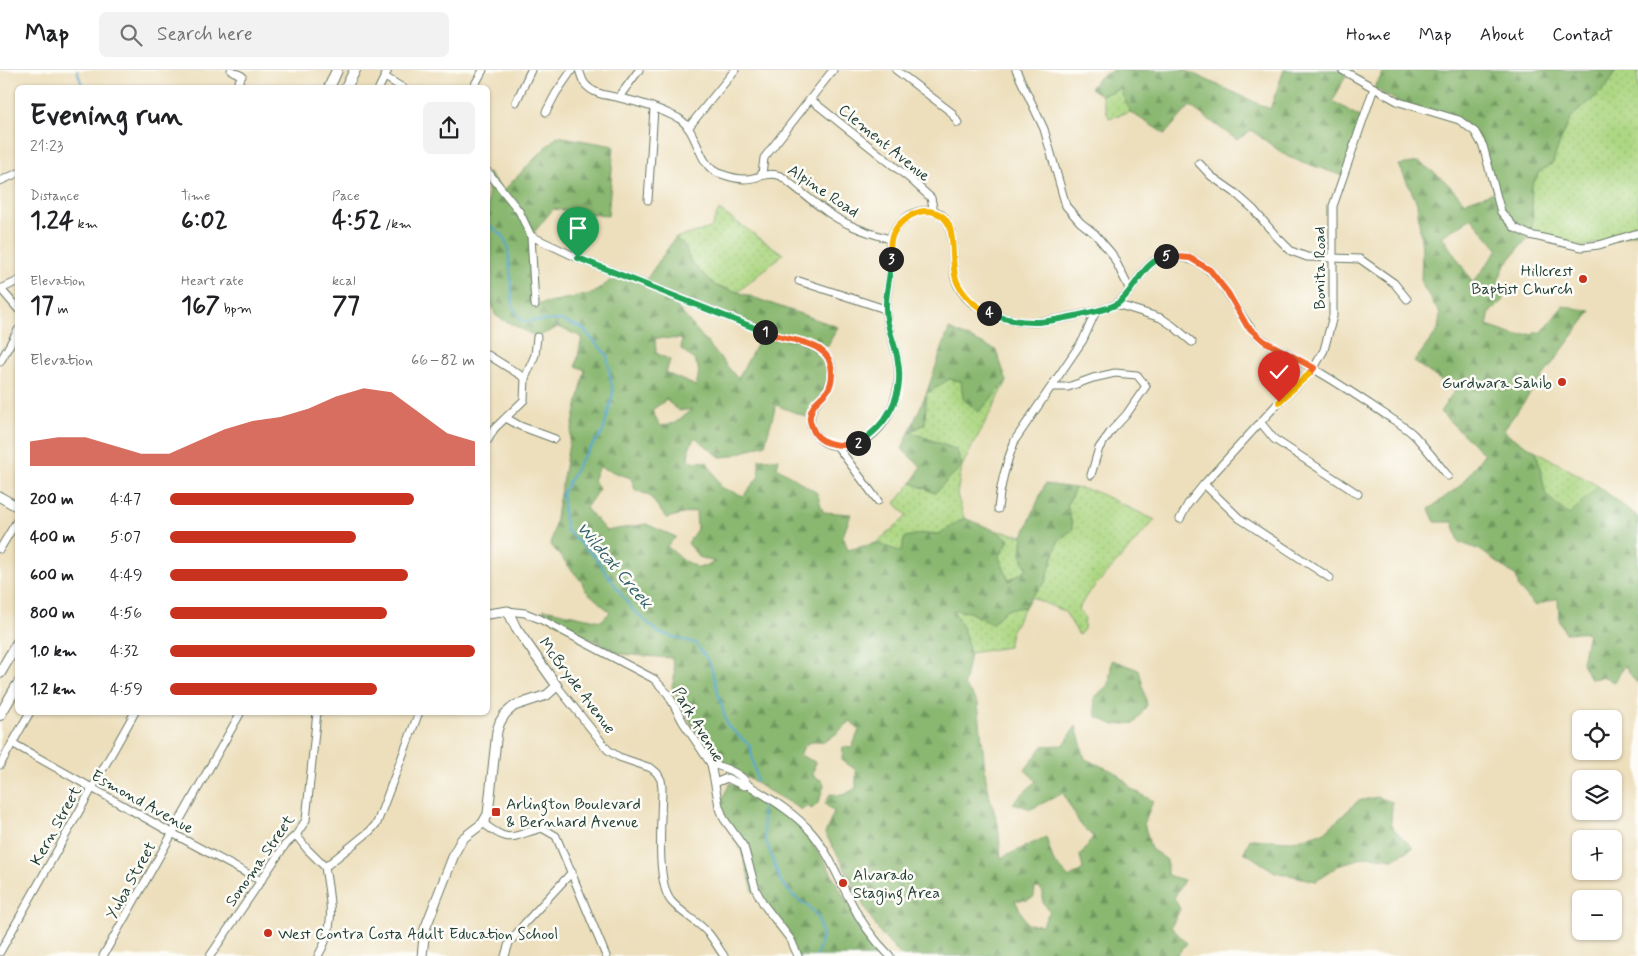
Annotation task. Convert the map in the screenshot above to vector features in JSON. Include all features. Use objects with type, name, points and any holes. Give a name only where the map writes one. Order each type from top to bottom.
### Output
[{"type":"highway","points":[[329,85],[336,70]]},
{"type":"highway","points":[[348,85],[355,70]]},
{"type":"highway","points":[[0,673],[15,647]]},
{"type":"highway","points":[[0,715],[15,689]]},
{"type":"main road","points":[[0,497],[15,505]]},
{"type":"main road","points":[[490,614],[508,611]]},
{"type":"main road","name":"McBryde Avenue","points":[[508,611],[516,628],[556,686]]},
{"type":"main road","points":[[422,956],[425,928],[455,852],[462,839],[483,823],[488,814],[500,722],[505,714],[514,706],[546,695],[556,686]]},
{"type":"street","points":[[231,70],[242,76],[238,85]]},
{"type":"street","points":[[475,85],[483,70]]},
{"type":"street","points":[[516,102],[531,70]]},
{"type":"street","points":[[546,112],[572,70]]},
{"type":"street","name":"Alpine Road","points":[[579,70],[584,84],[595,92],[607,97],[619,97],[680,119],[688,128],[705,160],[715,171],[730,178],[746,179],[762,174],[781,176],[823,210],[845,223],[890,239]]},
{"type":"street","points":[[619,97],[638,70]]},
{"type":"street","points":[[688,128],[735,70]]},
{"type":"street","points":[[762,174],[764,158],[832,70]]},
{"type":"street","points":[[896,70],[951,112],[958,123]]},
{"type":"street","points":[[1016,70],[1044,129],[1066,206],[1080,222],[1095,234],[1112,254],[1130,290]]},
{"type":"street","points":[[1342,70],[1399,102],[1459,120],[1474,132],[1483,146],[1501,212],[1515,228],[1530,235],[1582,247],[1599,245],[1638,233]]},
{"type":"street","points":[[380,85],[386,73],[400,85]]},
{"type":"street","name":"Bonita Road","points":[[1180,519],[1188,504],[1204,484],[1279,402],[1314,368],[1324,350],[1333,316],[1333,206],[1374,88]]},
{"type":"street","name":"Clement Avenue","points":[[810,99],[909,178],[931,198],[934,212],[945,218],[952,234],[955,279],[962,293],[975,306],[996,316],[1035,323],[1096,312],[1116,304]]},
{"type":"street","points":[[648,200],[654,109]]},
{"type":"street","points":[[1199,163],[1211,176],[1234,192],[1253,209],[1291,251],[1307,257],[1360,259],[1394,282],[1407,299]]},
{"type":"street","points":[[0,181],[15,174]]},
{"type":"street","points":[[490,175],[519,211],[531,236],[535,305]]},
{"type":"street","points":[[531,236],[578,258],[776,336],[804,342],[824,352],[832,368],[829,388],[815,402],[809,418],[813,430],[825,443],[838,446],[856,444],[871,435],[884,422],[892,407],[898,386],[898,362],[890,337],[886,309],[891,267],[890,239],[899,224],[910,215],[921,211],[934,212]]},
{"type":"street","points":[[1192,342],[1161,318],[1116,304],[1130,290],[1146,268],[1164,256],[1190,258],[1210,270],[1228,293],[1247,326],[1264,341],[1314,368],[1412,433],[1448,476]]},
{"type":"street","points":[[15,282],[1,289],[15,305]]},
{"type":"street","points":[[799,282],[886,309]]},
{"type":"street","points":[[998,509],[999,489],[1015,440],[1082,340],[1096,312]]},
{"type":"street","points":[[0,362],[15,335]]},
{"type":"street","points":[[490,436],[494,429],[524,400],[525,378],[535,355],[537,337]]},
{"type":"street","points":[[490,356],[525,378]]},
{"type":"street","points":[[1052,387],[1068,386],[1115,373],[1137,375],[1146,386],[1126,416],[1112,430],[1099,448],[1091,475]]},
{"type":"street","points":[[506,418],[520,426],[555,439]]},
{"type":"street","points":[[1261,423],[1274,440],[1358,494]]},
{"type":"street","points":[[838,446],[878,501]]},
{"type":"street","points":[[1204,484],[1239,518],[1330,578]]},
{"type":"street","points":[[0,549],[15,524]]},
{"type":"street","name":"Park Avenue","points":[[508,611],[538,618],[654,679],[668,694],[683,722],[711,764],[719,806],[724,818],[744,847],[756,890],[764,905],[791,940],[798,956]]},
{"type":"street","name":"McBryde Avenue","points":[[556,686],[608,750],[619,757],[651,768],[657,773],[662,787],[661,852],[662,877],[666,892],[678,908],[708,933],[724,956]]},
{"type":"street","points":[[0,765],[28,715]]},
{"type":"street","name":"Kern Street","points":[[0,952],[133,715]]},
{"type":"street","name":"Yuba Street","points":[[103,956],[239,715]]},
{"type":"street","name":"Sonoma Street","points":[[210,956],[285,845],[296,835],[306,820],[317,715]]},
{"type":"street","points":[[325,866],[377,824],[418,715]]},
{"type":"street","name":"Esmond Avenue","points":[[12,743],[261,881]]},
{"type":"street","points":[[711,764],[726,768],[729,774],[744,786],[748,785],[788,810],[803,823],[829,858],[868,931],[890,956]]},
{"type":"street","points":[[715,783],[729,774]]},
{"type":"street","points":[[483,823],[505,838],[518,837],[529,831],[542,828],[556,836],[606,956]]},
{"type":"street","points":[[296,835],[307,849],[325,866],[332,912],[328,937],[318,956]]},
{"type":"street","points":[[505,956],[509,943],[572,872]]},
{"type":"green space","points":[[1114,70],[1185,70],[1270,109],[1284,70],[1342,70],[1347,73],[1333,101],[1363,119],[1343,176],[1288,157],[1251,130],[1237,140],[1190,106],[1165,134],[1130,112],[1120,89],[1101,95],[1090,88],[1100,77]]},
{"type":"green space","points":[[1385,70],[1615,70],[1603,90],[1570,119],[1553,163],[1539,172],[1531,188],[1533,220],[1530,235],[1505,265],[1498,281],[1504,300],[1490,312],[1487,326],[1517,336],[1542,332],[1563,306],[1591,311],[1504,429],[1508,435],[1536,451],[1546,495],[1569,515],[1598,486],[1638,517],[1638,682],[1636,682],[1624,665],[1615,683],[1605,677],[1590,679],[1582,663],[1588,632],[1565,633],[1559,619],[1558,598],[1535,606],[1519,588],[1516,576],[1480,550],[1459,542],[1453,522],[1435,522],[1429,509],[1461,485],[1484,454],[1440,412],[1455,390],[1414,362],[1438,330],[1440,314],[1421,283],[1422,249],[1417,203],[1399,165],[1419,162],[1443,179],[1465,202],[1495,192],[1475,132],[1459,120],[1399,102],[1374,88]],"holes":[[[1472,218],[1498,249],[1473,283],[1442,236]]]},
{"type":"green space","points":[[1615,70],[1638,70],[1638,233],[1582,247],[1530,235],[1533,220],[1531,188],[1539,172],[1553,163],[1570,119],[1603,90]]},
{"type":"green space","points":[[1120,89],[1130,112],[1109,118],[1101,95]]},
{"type":"green space","points":[[557,136],[614,146],[608,216],[553,209],[531,236],[535,305],[594,293],[619,274],[646,280],[675,238],[685,246],[691,263],[716,286],[838,327],[824,352],[832,368],[829,388],[809,418],[776,405],[765,444],[731,456],[720,457],[695,437],[689,448],[688,461],[707,462],[722,488],[744,496],[759,476],[759,459],[779,459],[777,467],[817,493],[823,512],[851,514],[843,536],[848,550],[876,543],[901,552],[905,537],[920,534],[940,534],[964,518],[994,530],[1009,540],[999,557],[1009,581],[1027,569],[1021,554],[1023,536],[1045,484],[1075,488],[1067,505],[1073,529],[1058,541],[1045,583],[1031,597],[1025,607],[1007,609],[992,624],[969,612],[953,610],[963,628],[970,653],[964,685],[978,703],[987,788],[998,824],[1001,858],[1046,837],[1053,860],[1069,878],[1083,869],[1080,856],[1093,837],[1080,824],[1063,793],[1031,809],[1013,803],[1036,781],[1025,770],[1043,746],[1064,745],[1076,726],[1085,759],[1117,773],[1132,789],[1153,801],[1144,823],[1151,849],[1167,860],[1167,875],[1184,880],[1174,898],[1180,909],[1171,927],[1187,943],[1176,956],[902,956],[877,928],[825,834],[834,812],[825,804],[830,794],[844,795],[856,788],[856,770],[842,760],[843,747],[852,748],[859,730],[851,721],[829,739],[810,743],[803,749],[800,755],[815,762],[813,776],[821,780],[824,785],[819,802],[812,809],[807,806],[802,810],[738,771],[714,753],[706,744],[683,709],[672,687],[675,674],[672,658],[621,654],[542,615],[544,609],[601,621],[610,612],[585,590],[582,582],[551,545],[571,433],[585,370],[576,366],[582,337],[558,327],[537,337],[496,316],[490,301],[490,175],[503,191]],"holes":[[[680,298],[763,332],[738,379],[677,307]],[[655,338],[682,339],[681,349],[697,364],[696,386],[666,373],[670,360],[656,353]],[[666,400],[679,411],[692,409],[675,423],[660,426],[652,410]],[[599,467],[631,478],[635,490],[649,495],[666,518],[696,511],[697,529],[688,543],[699,557],[715,562],[699,568],[684,561],[667,546],[676,537],[646,524],[606,531],[586,508],[599,489],[593,480]],[[1035,888],[1039,888],[1043,892],[1043,903],[1050,911],[1042,925],[1027,924],[1015,900],[1027,900],[1034,897]]]},
{"type":"green space","points":[[719,210],[783,254],[738,292],[716,286],[691,263],[685,246],[675,238],[711,228]]},
{"type":"green space","points":[[949,329],[996,350],[1007,381],[979,412],[963,399],[961,381],[949,379],[926,394]]},
{"type":"green space","points":[[949,379],[961,381],[979,412],[1007,381],[962,466],[957,494],[964,518],[940,534],[920,534],[901,552],[876,543],[907,516],[895,503],[912,483],[935,493],[957,450],[910,432],[925,424],[926,394]]},
{"type":"green space","points":[[926,394],[925,424],[910,432],[957,450],[962,466],[935,493],[912,483],[921,467],[902,449]]},
{"type":"green space","points":[[1536,451],[1598,486],[1569,516],[1546,496]]},
{"type":"green space","points":[[1075,488],[1094,491],[1155,520],[1086,596],[1078,610],[1085,617],[1084,629],[1079,635],[1065,612],[1031,597],[1045,583],[1058,541],[1073,529],[1067,505]]},
{"type":"green space","points":[[994,530],[1023,536],[1021,554],[1027,569],[1008,581],[999,557],[1009,540]]},
{"type":"green space","points":[[1025,607],[1011,632],[1008,647],[970,653],[963,628],[952,609],[969,612],[992,624],[1007,609]]},
{"type":"green space","points":[[1112,660],[1139,670],[1147,705],[1135,723],[1114,725],[1096,716],[1094,698],[1109,684]]},
{"type":"green space","points":[[730,783],[743,788],[793,821],[804,832],[828,867],[861,929],[883,956],[795,956],[788,941],[753,891],[741,849],[722,819],[718,807]]},
{"type":"green space","points":[[1377,797],[1392,802],[1391,826],[1413,848],[1393,859],[1370,856],[1341,864],[1316,881],[1275,872],[1244,852],[1250,839],[1292,841],[1325,832],[1358,801]]},
{"type":"waterway","name":"Wildcat Creek","points":[[77,70],[82,85]]},
{"type":"waterway","name":"Wildcat Creek","points":[[490,226],[503,236],[508,247],[513,308],[522,321],[560,320],[582,328],[607,355],[613,394],[603,432],[582,458],[562,494],[566,530],[595,557],[632,609],[659,633],[695,643],[710,663],[727,725],[750,746],[757,781]]},
{"type":"waterway","name":"Wildcat Creek","points":[[761,803],[765,838],[780,880],[793,896],[808,906],[818,917],[822,936],[817,956]]},
{"type":"place","name":"Hillcrest Baptist Church","points":[[1583,279]]},
{"type":"place","name":"Gurdwara Sahib","points":[[1562,382]]},
{"type":"place","name":"Arlington Boulevard & Bernhard Avenue","points":[[496,812]]},
{"type":"place","name":"Alvarado Staging Area","points":[[843,883]]},
{"type":"place","name":"West Contra Costa Adult Education School","points":[[268,933]]},
{"type":"route","points":[[578,258],[776,336],[804,342],[824,352],[832,368],[829,388],[815,402],[809,418],[813,430],[825,443],[838,446],[856,444],[871,435],[884,422],[892,407],[898,386],[898,362],[890,337],[886,309],[891,267],[890,239],[899,224],[910,215],[921,211],[934,212],[945,218],[952,234],[955,279],[962,293],[975,306],[996,316],[1035,323],[1096,312],[1116,304],[1130,290],[1146,268],[1164,256],[1190,258],[1210,270],[1228,293],[1247,326],[1264,341],[1314,368],[1279,402]]}]
